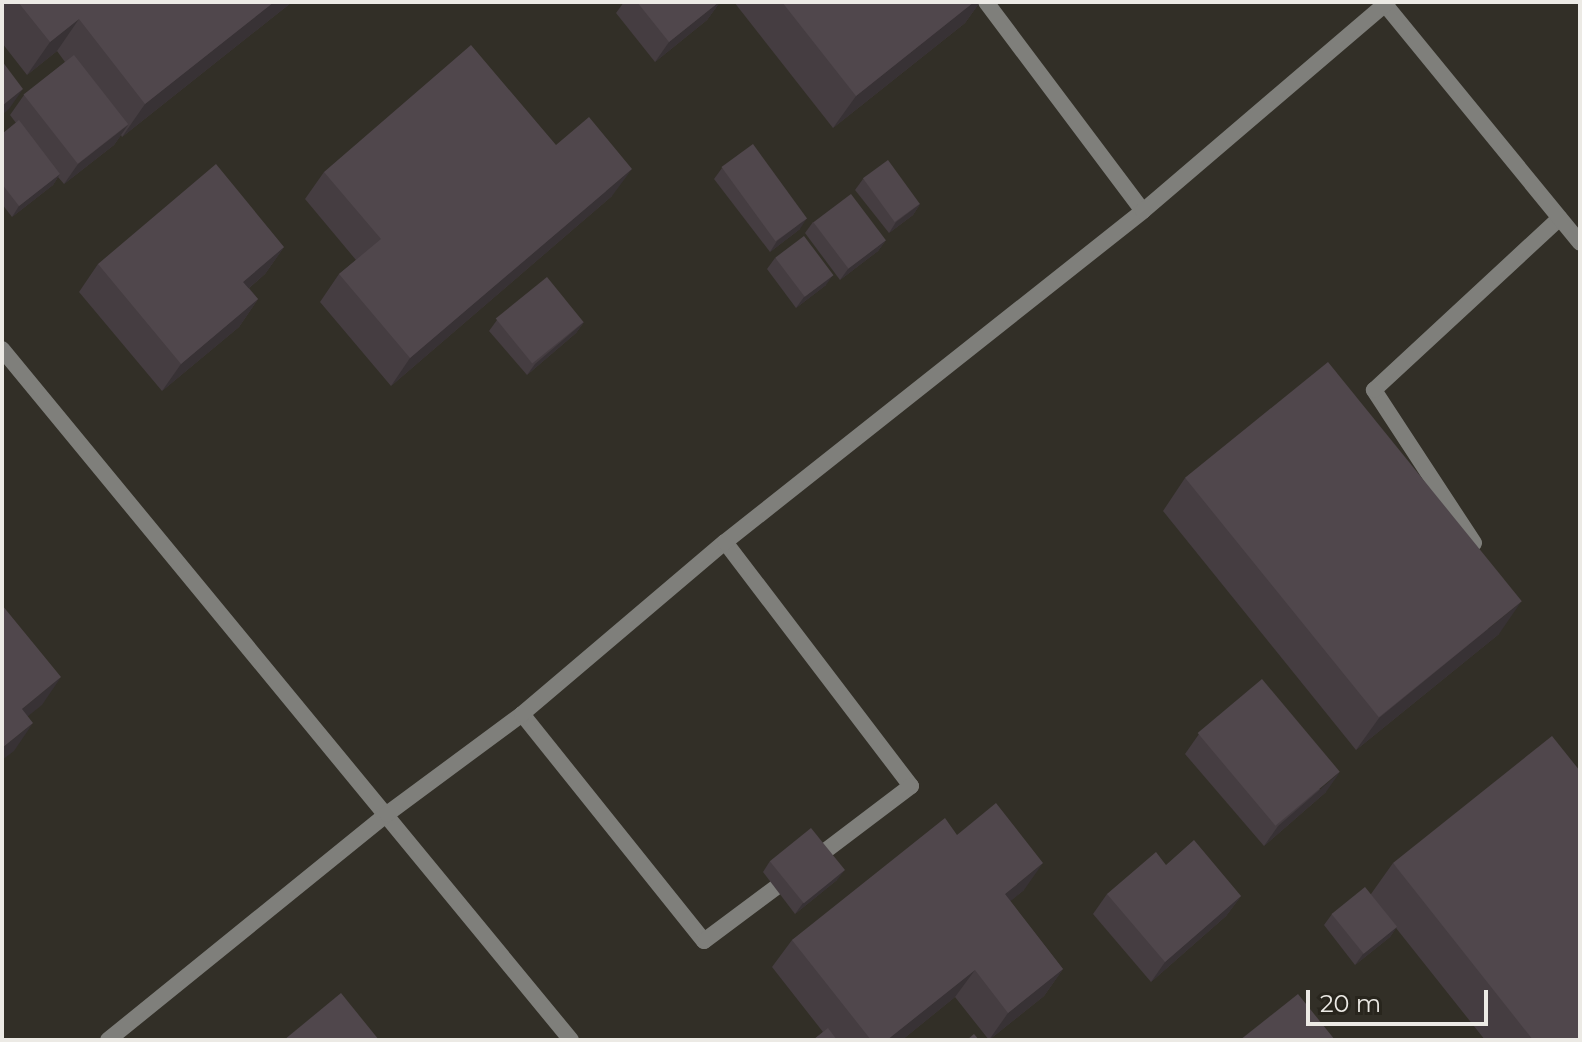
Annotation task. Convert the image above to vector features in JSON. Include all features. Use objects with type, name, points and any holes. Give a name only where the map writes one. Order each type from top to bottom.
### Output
[{"type":"street","points":[[986,2],[1143,211]]},
{"type":"street","points":[[108,1040],[387,814],[522,714],[725,542],[1143,211],[1385,3],[1580,243]]},
{"type":"street","points":[[1474,543],[1374,390],[1560,218]]},
{"type":"street","points":[[2,349],[571,1040]]},
{"type":"street","points":[[522,714],[704,941],[911,786],[725,542]]},
{"type":"building","points":[[18,2],[274,2],[145,104],[79,19],[50,42]]},
{"type":"building","points":[[637,2],[719,2],[669,42]]},
{"type":"building","points":[[782,2],[974,2],[856,96]]},
{"type":"building","points":[[471,45],[556,145],[589,117],[632,169],[410,358],[339,274],[381,239],[324,172]]},
{"type":"building","points":[[74,55],[128,124],[78,164],[24,94]]},
{"type":"building","points":[[2,61],[23,89],[2,106]]},
{"type":"building","points":[[19,120],[60,174],[19,206],[2,184],[2,134]]},
{"type":"building","points":[[753,144],[807,218],[776,241],[721,167]]},
{"type":"building","points":[[888,160],[920,204],[895,222],[863,178]]},
{"type":"building","points":[[216,164],[284,247],[243,282],[258,299],[181,364],[98,264]]},
{"type":"building","points":[[851,194],[886,240],[848,269],[813,222]]},
{"type":"building","points":[[804,236],[833,275],[805,297],[775,258]]},
{"type":"building","points":[[547,277],[584,322],[532,364],[496,319]]},
{"type":"building","points":[[1328,362],[1522,601],[1379,717],[1185,478]]},
{"type":"building","points":[[2,605],[61,677],[22,709],[33,723],[2,748]]},
{"type":"building","points":[[1262,679],[1340,772],[1275,826],[1198,733]]},
{"type":"building","points":[[1552,736],[1580,771],[1580,1040],[1533,1040],[1393,863]]},
{"type":"building","points":[[996,803],[1043,863],[1005,894],[1063,969],[1008,1013],[975,970],[887,1040],[871,1040],[792,940],[945,818],[957,835]]},
{"type":"building","points":[[811,828],[845,870],[804,903],[770,861]]},
{"type":"building","points":[[1194,840],[1241,896],[1165,962],[1107,894],[1156,852],[1166,865]]},
{"type":"building","points":[[1365,887],[1397,927],[1364,954],[1332,914]]},
{"type":"building","points":[[341,993],[379,1040],[284,1040]]},
{"type":"building","points":[[1298,994],[1335,1040],[1240,1040]]},
{"type":"building","points":[[828,1028],[837,1040],[813,1040]]}]
